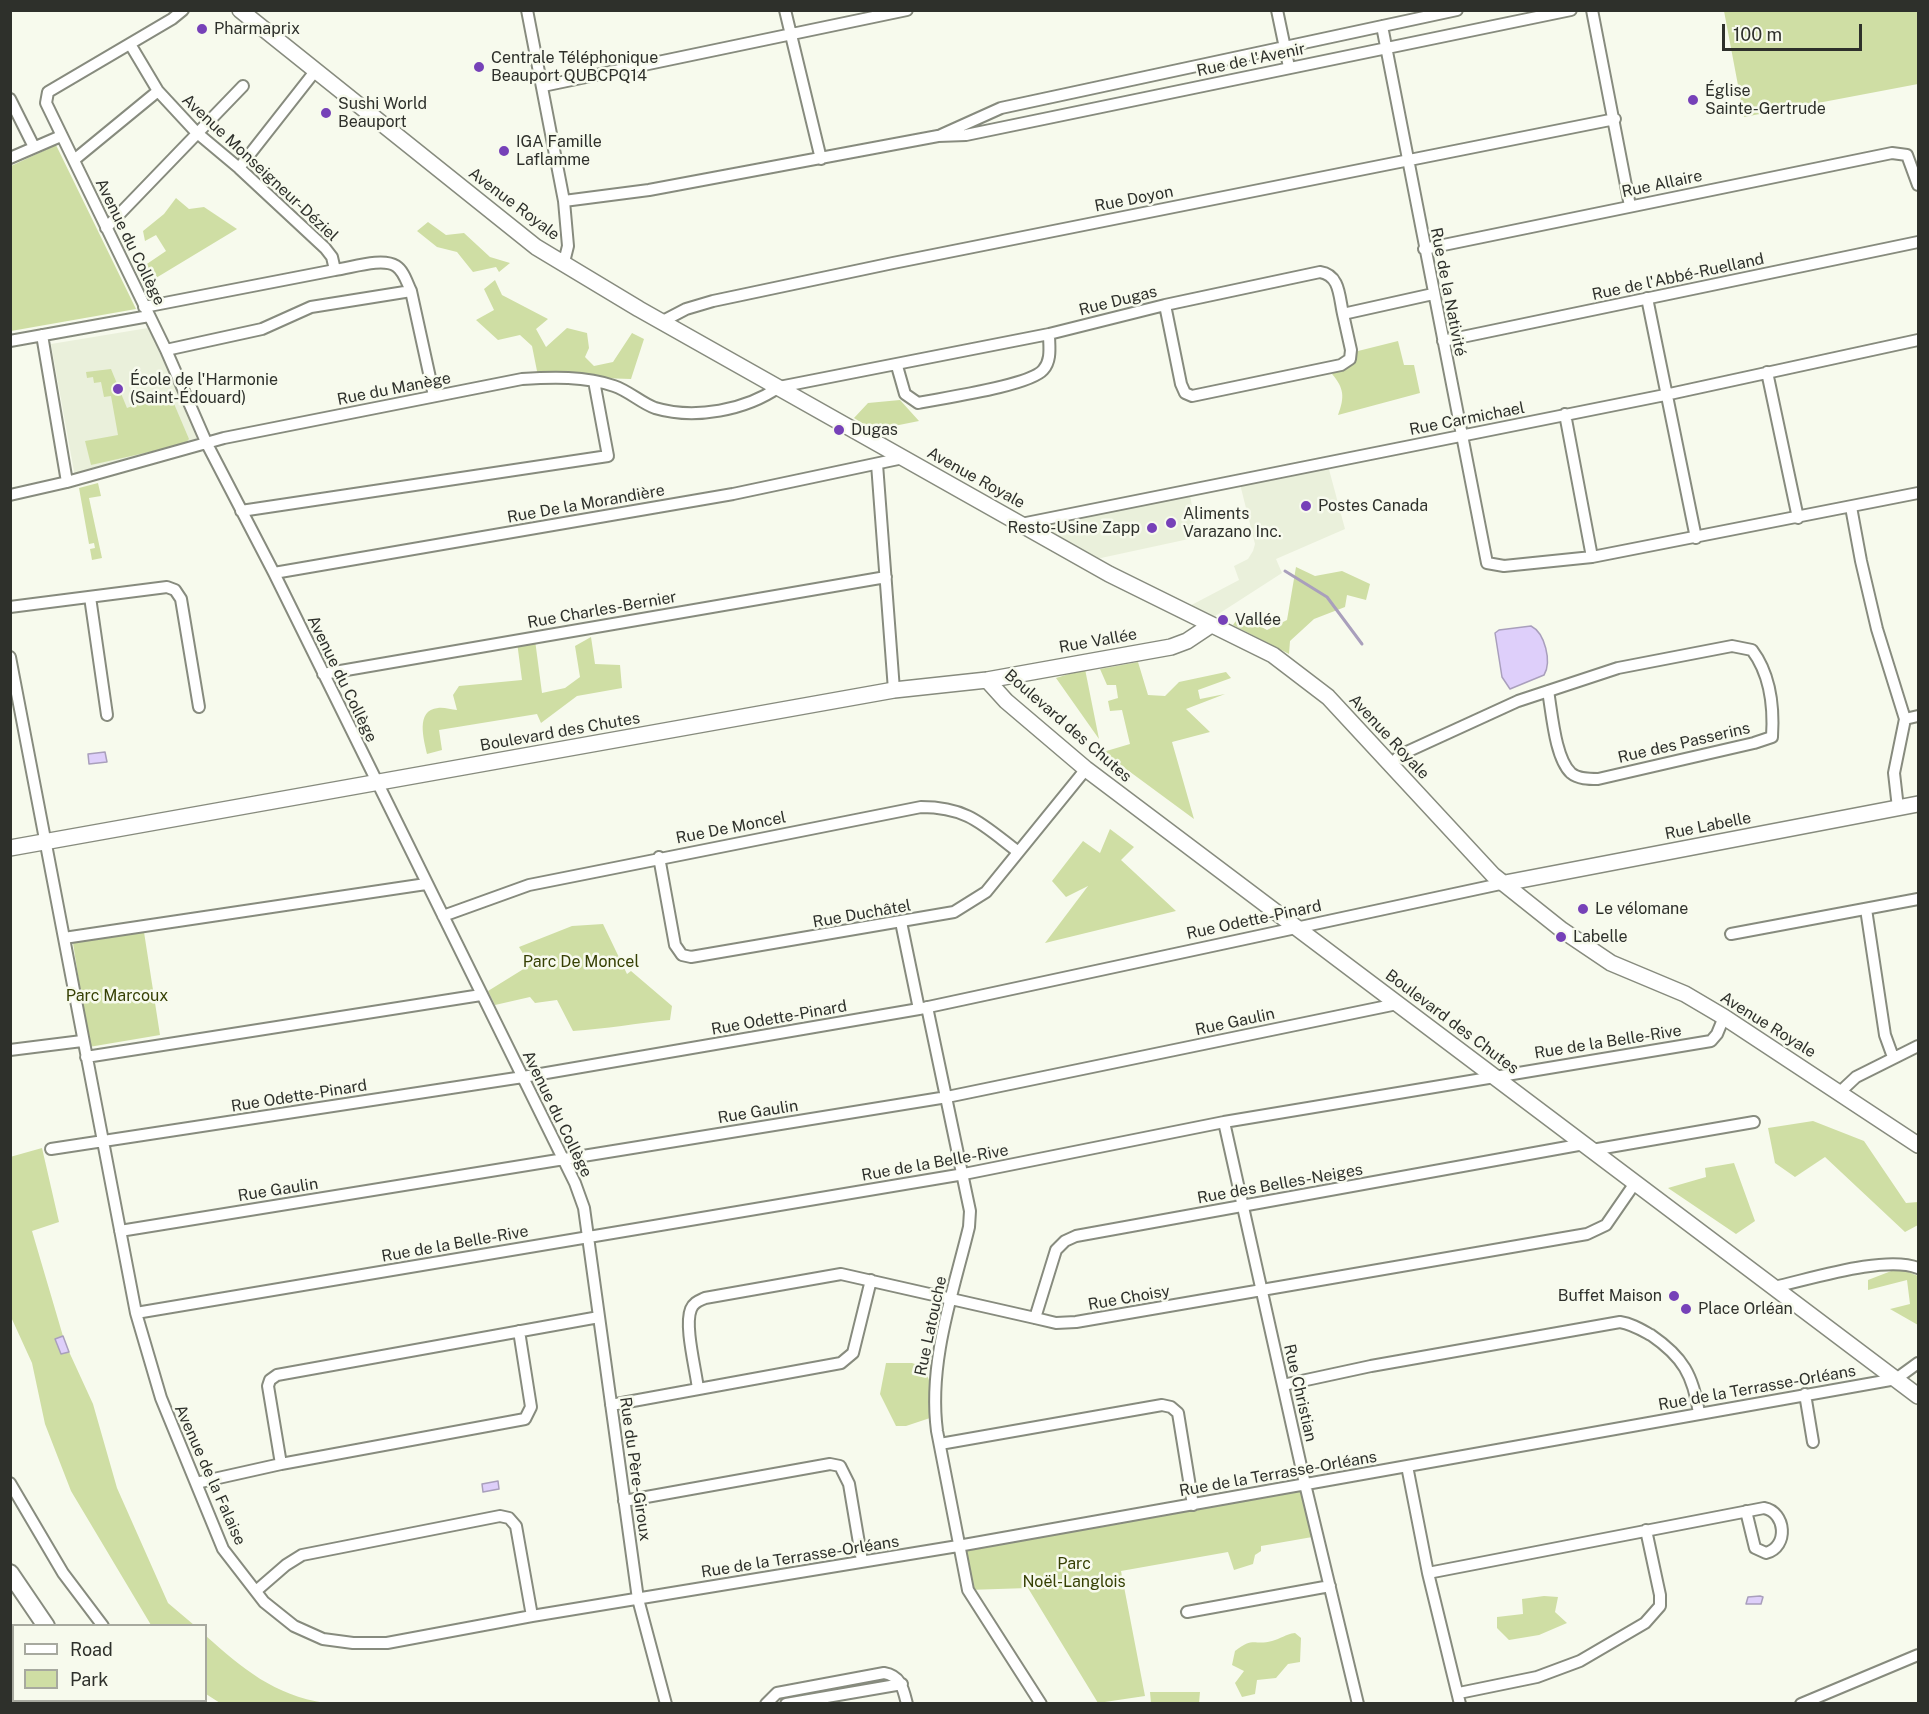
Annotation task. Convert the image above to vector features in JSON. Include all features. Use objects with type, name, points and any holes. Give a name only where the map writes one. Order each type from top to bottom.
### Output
[{"type":"main road","points":[[10,1573],[44,1624]]},
{"type":"street","points":[[130,44],[183,10]]},
{"type":"street","name":"Avenue Royale","points":[[240,10],[536,247],[1109,574],[1273,655],[1329,697],[1390,766],[1493,875],[1562,930],[1611,963],[1685,994],[1724,1017],[1918,1145]]},
{"type":"street","points":[[527,10],[564,201],[568,246],[564,262]]},
{"type":"street","points":[[785,10],[821,159]]},
{"type":"street","points":[[543,86],[907,10]]},
{"type":"street","points":[[1277,10],[1289,67]]},
{"type":"street","name":"Rue de l'Avenir","points":[[938,136],[1001,108],[1457,10]]},
{"type":"street","name":"Rue de l'Avenir","points":[[564,201],[649,190],[938,136],[966,135],[1571,10]]},
{"type":"street","points":[[1592,10],[1615,119],[1630,206]]},
{"type":"street","name":"Rue de la Nativité","points":[[1382,26],[1487,563],[1504,566],[1592,557]]},
{"type":"street","name":"Avenue du Collège","points":[[130,44],[48,92],[46,103],[166,350],[207,444],[274,573],[564,1159],[584,1208],[588,1237]]},
{"type":"street","name":"Avenue Monseigneur-Déziel","points":[[130,44],[158,92],[196,132],[239,168],[325,248],[332,257],[335,270]]},
{"type":"street","points":[[239,168],[316,70]]},
{"type":"street","points":[[106,228],[196,132],[243,86]]},
{"type":"street","points":[[74,160],[158,92]]},
{"type":"street","points":[[10,99],[34,147]]},
{"type":"street","name":"Rue Doyon","points":[[663,321],[686,309],[713,301],[870,267],[1615,119]]},
{"type":"street","points":[[10,158],[61,136]]},
{"type":"street","name":"Rue Allaire","points":[[1424,249],[1892,153],[1907,155],[1918,185]]},
{"type":"street","name":"Rue de l'Abbé-Ruelland","points":[[1443,341],[1918,242]]},
{"type":"street","points":[[10,341],[335,270],[384,263],[396,266],[404,275],[411,291],[434,396]]},
{"type":"street","name":"Rue Dugas","points":[[779,387],[897,366],[1049,334],[1165,304],[1320,272],[1329,273],[1336,281],[1351,350],[1350,359],[1341,365],[1192,396],[1185,393],[1181,384],[1165,304]]},
{"type":"street","points":[[166,350],[262,328],[311,306],[411,291]]},
{"type":"street","points":[[1343,314],[1433,294]]},
{"type":"street","points":[[1647,298],[1696,538]]},
{"type":"street","points":[[897,366],[905,394],[918,403],[964,394],[1030,379],[1042,371],[1048,361],[1049,334]]},
{"type":"street","points":[[42,335],[68,482]]},
{"type":"street","name":"Rue Carmichael","points":[[1022,524],[1665,394],[1918,340]]},
{"type":"street","points":[[1767,372],[1798,518]]},
{"type":"street","name":"Rue du Manège","points":[[10,495],[68,482],[224,438],[522,379],[556,377],[594,381],[615,386],[653,407],[673,412],[705,411],[749,405],[779,387]]},
{"type":"street","points":[[241,510],[608,456],[594,381]]},
{"type":"street","points":[[1565,414],[1592,557],[1918,493]]},
{"type":"street","name":"Rue De la Morandière","points":[[274,573],[733,495],[903,458]]},
{"type":"street","points":[[877,464],[894,690]]},
{"type":"street","points":[[1851,507],[1877,629],[1905,719],[1894,773],[1898,808]]},
{"type":"street","name":"Rue Charles-Bernier","points":[[323,674],[886,577]]},
{"type":"street","points":[[10,607],[167,587],[175,590],[181,599],[199,707]]},
{"type":"street","points":[[90,597],[107,715]]},
{"type":"street","name":"Rue Vallée","points":[[987,680],[1171,647],[1187,641],[1211,625]]},
{"type":"street","name":"Rue des Passerins","points":[[1390,766],[1400,755],[1518,701],[1548,691],[1618,668],[1732,646],[1752,650],[1762,664],[1773,714],[1772,737],[1732,748],[1585,779],[1572,774],[1561,758],[1548,691]]},
{"type":"street","name":"Avenue de la Falaise","points":[[10,657],[136,1313],[160,1398],[223,1549],[264,1602],[294,1626],[323,1639],[353,1643],[387,1643],[638,1599]]},
{"type":"street","name":"Boulevard des Chutes","points":[[10,848],[894,690],[987,680],[1006,701],[1086,769],[1918,1396]]},
{"type":"street","points":[[1905,719],[1918,716]]},
{"type":"street","name":"Rue Duchâtel","points":[[659,857],[675,945],[682,954],[691,957],[954,912],[986,892],[1017,851],[1086,769]]},
{"type":"street","name":"Rue Labelle","points":[[1505,883],[1918,804]]},
{"type":"street","name":"Rue De Moncel","points":[[443,916],[529,885],[659,857],[921,807],[944,807],[963,812],[1017,851]]},
{"type":"street","name":"Rue Odette-Pinard","points":[[51,1149],[523,1077],[923,1008],[1505,883]]},
{"type":"street","points":[[64,938],[426,884]]},
{"type":"street","points":[[1731,934],[1918,899]]},
{"type":"street","points":[[1866,909],[1885,1035],[1893,1057]]},
{"type":"street","name":"Rue Latouche","points":[[901,922],[947,1097],[970,1211],[969,1227],[951,1298],[934,1386],[934,1409],[958,1546],[968,1590],[1041,1704]]},
{"type":"street","points":[[86,1057],[481,995]]},
{"type":"street","name":"Rue Gaulin","points":[[120,1231],[947,1097],[1397,1004]]},
{"type":"street","name":"Rue de la Belle-Rive","points":[[136,1313],[964,1174],[1224,1122],[1711,1041],[1717,1034],[1724,1017]]},
{"type":"street","points":[[10,1050],[82,1041]]},
{"type":"street","points":[[1840,1092],[1856,1077],[1918,1046]]},
{"type":"street","name":"Rue Christian","points":[[1224,1122],[1305,1484],[1358,1704]]},
{"type":"street","name":"Rue des Belles-Neiges","points":[[1035,1318],[1056,1250],[1065,1241],[1076,1236],[1588,1147],[1754,1122]]},
{"type":"street","name":"Rue Choisy","points":[[698,1389],[688,1322],[691,1309],[696,1302],[705,1298],[832,1274],[871,1280],[1056,1323],[1076,1322],[1587,1234],[1606,1225],[1635,1183]]},
{"type":"street","name":"Rue du Père-Giroux","points":[[588,1237],[638,1599],[666,1704]]},
{"type":"street","points":[[1774,1287],[1883,1264],[1904,1262],[1918,1268]]},
{"type":"street","points":[[611,1405],[848,1359],[853,1353],[871,1280]]},
{"type":"street","points":[[281,1464],[268,1386],[270,1380],[278,1375],[599,1317]]},
{"type":"street","points":[[1283,1385],[1371,1366],[1620,1322],[1640,1329],[1681,1359],[1695,1392],[1699,1413]]},
{"type":"street","points":[[196,1483],[281,1464],[525,1419],[531,1407],[519,1331]]},
{"type":"street","name":"Rue de la Terrasse-Orléans","points":[[638,1599],[1193,1505],[1896,1379],[1918,1363]]},
{"type":"street","points":[[1805,1394],[1813,1442]]},
{"type":"street","points":[[940,1444],[1162,1405],[1171,1407],[1178,1413],[1193,1505]]},
{"type":"street","points":[[624,1501],[830,1464],[840,1466],[849,1485],[862,1561]]},
{"type":"street","points":[[1407,1466],[1428,1573],[1460,1698],[1556,1671],[1645,1623],[1660,1606],[1660,1595],[1646,1530]]},
{"type":"street","points":[[10,1483],[63,1573],[101,1624]]},
{"type":"street","points":[[1428,1573],[1646,1530],[1746,1511],[1764,1508],[1776,1512],[1780,1520],[1782,1542],[1778,1549],[1766,1553],[1755,1548],[1746,1511]]},
{"type":"street","points":[[256,1591],[286,1565],[302,1555],[500,1516],[509,1518],[516,1526],[532,1616]]},
{"type":"street","points":[[1187,1612],[1330,1586]]},
{"type":"street","points":[[1801,1704],[1918,1655]]},
{"type":"street","points":[[766,1704],[777,1693],[884,1673],[893,1674],[902,1684],[907,1704]]},
{"type":"street","points":[[786,1704],[902,1684]]},
{"type":"shaded area","name":"École de l'Harmonie (Saint-Édouard)","points":[[148,328],[198,434],[193,444],[75,477],[51,344]]},
{"type":"shaded area","points":[[1327,462],[1345,529],[1276,559],[1282,573],[1206,622],[1182,610],[1239,580],[1234,566],[1248,559],[1253,551],[1255,544],[1239,480]]},
{"type":"shaded area","points":[[1189,490],[1198,537],[1087,561],[1021,524]]},
{"type":"shaded area","points":[[1531,626],[1540,635],[1546,648],[1547,663],[1544,675],[1510,689],[1502,677],[1495,633],[1499,630]]},
{"type":"shaded area","points":[[105,752],[107,762],[89,764],[88,754]]},
{"type":"shaded area","points":[[63,1336],[69,1352],[61,1354],[55,1339]]},
{"type":"shaded area","points":[[498,1481],[499,1489],[483,1492],[482,1484]]},
{"type":"shaded area","points":[[1748,1597],[1763,1597],[1761,1604],[1746,1604]]},
{"type":"green space","points":[[1724,11],[1918,11],[1918,84],[1744,117]]},
{"type":"green space","points":[[56,145],[136,309],[11,331],[11,166]]},
{"type":"green space","points":[[176,198],[189,209],[204,207],[237,229],[146,284],[138,270],[166,251],[156,235],[145,241],[143,231],[164,214]]},
{"type":"green space","points":[[428,222],[446,235],[464,233],[490,257],[510,263],[499,272],[496,267],[473,272],[457,252],[437,247],[417,231]]},
{"type":"green space","points":[[495,280],[502,295],[548,319],[536,329],[546,347],[567,328],[587,333],[589,348],[585,357],[594,366],[613,362],[632,333],[644,339],[631,379],[538,376],[532,346],[520,335],[498,340],[476,320],[494,310],[484,289]]},
{"type":"green space","points":[[1398,341],[1404,365],[1414,365],[1420,393],[1338,415],[1342,393],[1332,374],[1358,351]]},
{"type":"green space","points":[[111,369],[127,408],[169,392],[189,439],[185,444],[91,465],[85,441],[118,435],[111,396],[104,397],[101,382],[94,383],[93,377],[87,378],[86,372]]},
{"type":"green space","points":[[900,400],[919,421],[889,427],[886,438],[854,418],[868,403]]},
{"type":"green space","points":[[98,483],[101,496],[89,498],[102,558],[92,560],[90,549],[95,548],[94,543],[89,544],[79,488]]},
{"type":"green space","points":[[1296,567],[1315,576],[1342,571],[1370,584],[1366,600],[1347,595],[1345,607],[1314,619],[1290,641],[1289,654],[1233,625],[1240,615],[1267,630],[1287,620]]},
{"type":"green space","points":[[591,637],[595,664],[620,665],[622,688],[577,696],[541,723],[537,714],[439,730],[442,750],[427,754],[423,726],[426,714],[438,708],[457,710],[453,695],[459,686],[522,680],[517,642],[535,640],[542,693],[565,688],[580,677],[575,646]]},
{"type":"green space","points":[[1138,662],[1148,695],[1165,696],[1179,682],[1226,672],[1231,678],[1198,690],[1200,699],[1225,694],[1186,709],[1210,732],[1172,742],[1194,819],[1103,752],[1130,744],[1122,710],[1110,711],[1108,701],[1118,698],[1116,685],[1107,685],[1100,669]]},
{"type":"green space","points":[[1085,669],[1099,739],[1056,678]]},
{"type":"green space","points":[[1110,829],[1134,847],[1121,860],[1176,911],[1045,943],[1088,886],[1066,897],[1052,881],[1083,841],[1100,853]]},
{"type":"green space","name":"Parc De Moncel","points":[[603,924],[627,974],[631,971],[672,1006],[670,1020],[573,1031],[557,1000],[535,1003],[530,997],[495,1005],[488,991],[530,965],[519,947],[572,926]]},
{"type":"green space","name":"Parc Marcoux","points":[[144,932],[160,1035],[89,1047],[73,943]]},
{"type":"green space","points":[[1813,1121],[1864,1141],[1906,1203],[1918,1202],[1918,1225],[1905,1232],[1825,1157],[1795,1177],[1775,1163],[1768,1128]]},
{"type":"green space","points":[[42,1148],[59,1222],[32,1231],[65,1343],[93,1404],[117,1488],[168,1603],[193,1624],[150,1624],[71,1491],[45,1424],[32,1363],[11,1317],[10,1157]]},
{"type":"green space","points":[[1734,1163],[1755,1221],[1736,1234],[1668,1188],[1706,1177],[1705,1168]]},
{"type":"green space","points":[[1899,1268],[1918,1276],[1918,1325],[1890,1309],[1910,1304],[1907,1280],[1868,1290],[1868,1280]]},
{"type":"green space","points":[[886,1363],[912,1363],[924,1367],[929,1380],[930,1418],[906,1426],[896,1426],[880,1394]]},
{"type":"green space","name":"Parc Noël-Langlois","points":[[1305,1484],[1318,1536],[1261,1546],[1261,1551],[1255,1555],[1253,1564],[1234,1570],[1228,1552],[1121,1571],[1145,1696],[1098,1703],[1028,1588],[968,1590],[958,1546]]},
{"type":"green space","points":[[1558,1597],[1555,1612],[1567,1623],[1539,1635],[1509,1640],[1497,1628],[1497,1617],[1523,1614],[1522,1599]]},
{"type":"green space","points":[[1295,1633],[1301,1638],[1300,1662],[1288,1664],[1276,1678],[1257,1680],[1255,1694],[1242,1697],[1235,1683],[1244,1671],[1232,1665],[1235,1651],[1246,1644],[1272,1641]]},
{"type":"green space","points":[[207,1637],[260,1679],[290,1694],[325,1703],[220,1703],[207,1695]]},
{"type":"green space","points":[[1150,1692],[1200,1692],[1199,1703],[1151,1703]]},
{"type":"waterway","points":[[1285,571],[1327,597],[1362,644]]},
{"type":"place","name":"Pharmaprix","points":[[202,29]]},
{"type":"place","name":"Centrale Téléphonique Beauport QUBCPQ14","points":[[479,67]]},
{"type":"place","name":"Église Sainte-Gertrude","points":[[1693,100]]},
{"type":"place","name":"Sushi World Beauport","points":[[326,113]]},
{"type":"place","name":"IGA Famille Laflamme","points":[[504,151]]},
{"type":"place","name":"École de l'Harmonie (Saint-Édouard)","points":[[118,389]]},
{"type":"place","name":"Dugas","points":[[839,430]]},
{"type":"place","name":"Postes Canada","points":[[1306,506]]},
{"type":"place","name":"Aliments Varazano Inc.","points":[[1171,523]]},
{"type":"place","name":"Resto-Usine Zapp","points":[[1152,528]]},
{"type":"place","name":"Vallée","points":[[1223,620]]},
{"type":"place","name":"Le vélomane","points":[[1583,909]]},
{"type":"place","name":"Labelle","points":[[1561,937]]},
{"type":"place","name":"Buffet Maison","points":[[1674,1296]]},
{"type":"place","name":"Place Orléan","points":[[1686,1309]]}]
